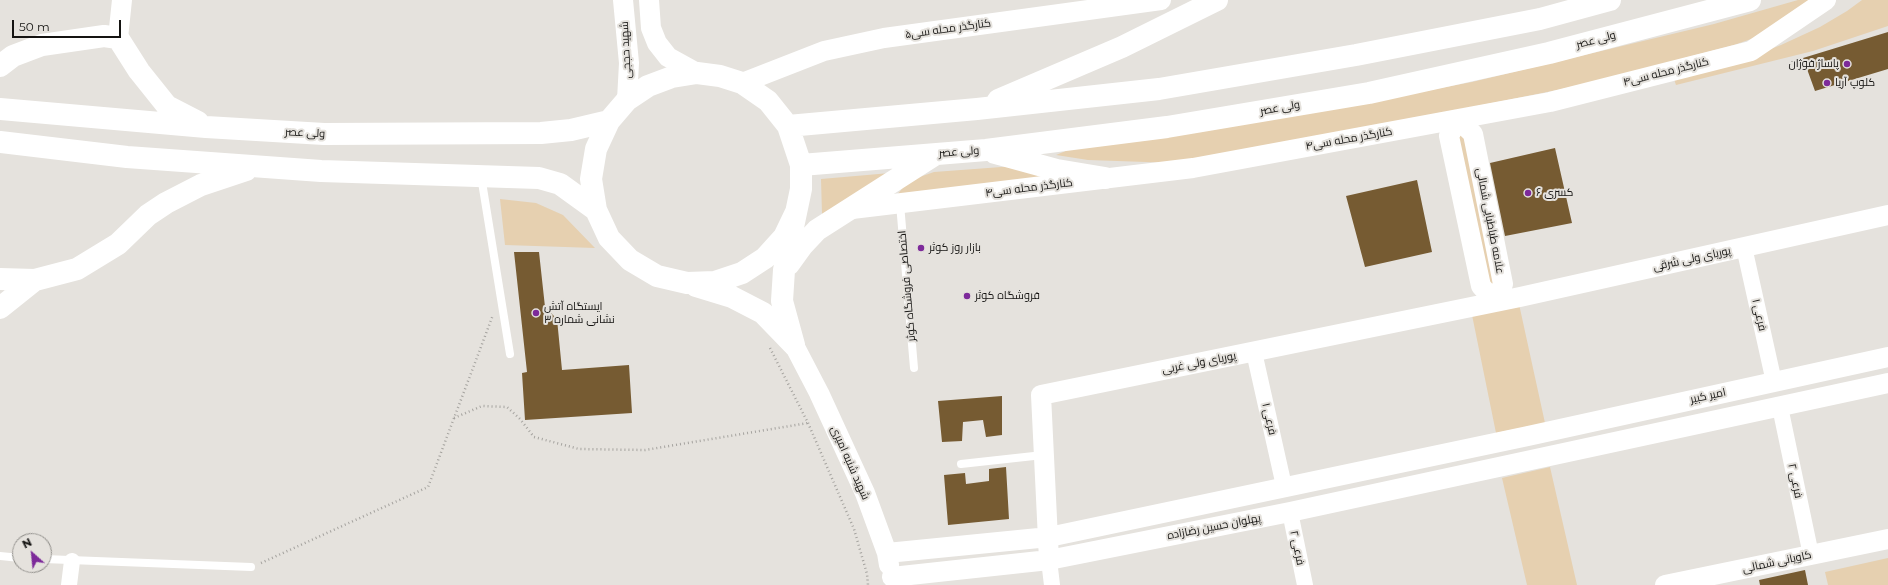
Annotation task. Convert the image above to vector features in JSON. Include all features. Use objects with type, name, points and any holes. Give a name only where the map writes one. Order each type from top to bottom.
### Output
[{"type":"main road","points":[[977,109],[1122,47],[1217,0]]},
{"type":"main road","points":[[788,126],[977,109],[1167,87],[1356,55],[1540,20],[1610,0]]},
{"type":"main road","name":"ولی عصر","points":[[801,165],[986,150],[1167,127],[1369,93],[1549,53],[1750,0]]},
{"type":"main road","points":[[4,58],[42,45],[104,36],[118,38],[139,71],[167,106],[206,127]]},
{"type":"main road","points":[[697,73],[720,76],[742,84],[768,101],[788,126],[801,165],[801,189],[791,247],[784,270],[782,301],[794,345],[763,313],[732,297],[687,283],[657,276],[630,260],[609,238],[596,210],[591,179],[596,149],[609,121],[627,100],[654,83],[672,77],[697,73]]},
{"type":"main road","name":"ولی عصر","points":[[0,109],[206,127],[324,134],[541,133],[571,130],[609,121]]},
{"type":"main road","points":[[0,142],[127,157],[321,171],[539,178],[560,184],[596,210]]},
{"type":"main road","points":[[986,150],[1057,170],[1105,178]]},
{"type":"main road","points":[[784,270],[802,246],[817,230],[938,153]]},
{"type":"main road","points":[[0,280],[35,280],[77,269],[118,244],[148,215],[166,203],[202,185],[257,166]]},
{"type":"main road","points":[[687,283],[715,282],[742,273],[765,258],[784,237],[796,212]]},
{"type":"main road","points":[[0,308],[35,280]]},
{"type":"street","points":[[118,38],[122,0]]},
{"type":"street","name":"شهید حججی","points":[[623,0],[629,62],[627,100]]},
{"type":"street","points":[[649,0],[651,28],[657,43],[668,56],[697,73]]},
{"type":"street","name":"کنارگذر محله سی۵","points":[[742,84],[824,50],[884,38],[1161,0]]},
{"type":"street","name":"کنارگذر محله سی۴","points":[[852,209],[1194,168],[1550,102],[1751,51],[1826,0]]},
{"type":"street","name":"علامه طباطبایی شمالی","points":[[1458,119],[1473,134],[1503,284],[1495,302]]},
{"type":"street","name":"پوریای ولی شرقی","points":[[1495,302],[1888,215]]},
{"type":"street","name":"فرعی ۱","points":[[1744,247],[1774,382]]},
{"type":"street","name":"پوریای ولی غربی","points":[[1049,560],[1041,395],[1495,302]]},
{"type":"street","name":"شهید شنبه امیری","points":[[794,345],[819,393],[865,493],[887,553],[892,581]]},
{"type":"street","name":"فرعی ۱","points":[[1254,352],[1284,486]]},
{"type":"street","name":"امیر کبیر","points":[[1483,445],[1888,357]]},
{"type":"street","points":[[1774,382],[1780,406]]},
{"type":"street","points":[[1565,427],[1570,451],[1888,383]]},
{"type":"street","name":"فرعی ۲","points":[[1780,406],[1811,555]]},
{"type":"street","points":[[887,553],[1049,537],[1483,445],[1488,470]]},
{"type":"street","name":"پهلوان حسین رضازاده","points":[[892,581],[1049,560],[1290,512],[1570,451]]},
{"type":"street","points":[[1284,486],[1290,512]]},
{"type":"street","name":"فرعی ۲","points":[[1290,512],[1305,585]]},
{"type":"street","name":"کاویانی شمالی","points":[[1665,585],[1697,582],[1811,555],[1888,539]]},
{"type":"street","points":[[1049,560],[1052,585]]},
{"type":"street","points":[[70,585],[72,561]]},
{"type":"lane","points":[[481,176],[510,354]]},
{"type":"lane","name":"اختصاصی فروشگاه کوثر","points":[[900,203],[914,368]]},
{"type":"lane","points":[[961,464],[1044,455]]},
{"type":"lane","points":[[0,556],[12,557]]},
{"type":"lane","points":[[52,560],[252,567]]},
{"type":"path","points":[[252,567],[428,487],[500,294]]},
{"type":"path","points":[[767,342],[808,423],[854,529],[867,574],[868,585]]},
{"type":"path","points":[[454,418],[482,406],[507,407],[520,419],[534,437],[579,449],[616,450],[645,450],[808,423]]},
{"type":"shaded area","points":[[1798,0],[1820,0],[1768,33],[1734,45],[1582,85],[1298,142],[1175,163],[1088,160],[1056,155],[1068,150],[1331,109],[1472,82],[1714,24]]},
{"type":"shaded area","points":[[1862,0],[1888,0],[1888,26],[1813,51],[1676,85],[1674,79],[1742,60],[1781,45],[1820,27]]},
{"type":"shaded area","points":[[1461,126],[1499,283],[1487,285],[1453,138]]},
{"type":"shaded area","points":[[1015,166],[1079,177],[897,195],[908,181],[934,172]]},
{"type":"shaded area","points":[[890,173],[822,214],[821,179]]},
{"type":"shaded area","points":[[500,199],[536,203],[563,215],[595,248],[505,245]]},
{"type":"shaded area","points":[[1519,304],[1545,423],[1496,433],[1472,315]]},
{"type":"shaded area","points":[[1550,467],[1577,585],[1527,585],[1502,478]]},
{"type":"shaded area","points":[[1888,558],[1888,585],[1828,585],[1825,572]]},
{"type":"building","name":"پاساژ فوژان","points":[[1888,32],[1888,69],[1815,91],[1803,58]]},
{"type":"building","name":"کسری ۶","points":[[1555,148],[1572,223],[1505,236],[1490,163]]},
{"type":"building","points":[[1417,180],[1432,252],[1365,267],[1346,196]]},
{"type":"building","points":[[514,252],[539,252],[545,307],[557,319],[562,370],[629,365],[632,413],[525,420],[522,373],[527,372]]},
{"type":"building","points":[[1002,396],[1002,435],[986,437],[983,420],[963,422],[962,441],[942,442],[938,401]]},
{"type":"building","points":[[1006,467],[1009,519],[948,525],[944,475],[965,473],[966,484],[989,481],[989,469]]},
{"type":"building","points":[[1805,570],[1808,585],[1760,585],[1759,580]]},
{"type":"place","name":"پاساژ فوژان","points":[[1847,64]]},
{"type":"place","name":"کلوپ آریا","points":[[1827,83]]},
{"type":"place","name":"کسری ۶","points":[[1528,193]]},
{"type":"place","name":"بازار روز کوثر","points":[[921,248]]},
{"type":"place","name":"فروشگاه کوثر","points":[[967,296]]},
{"type":"place","name":"ایستگاه آتش نشانی شماره ۳","points":[[536,313]]}]
